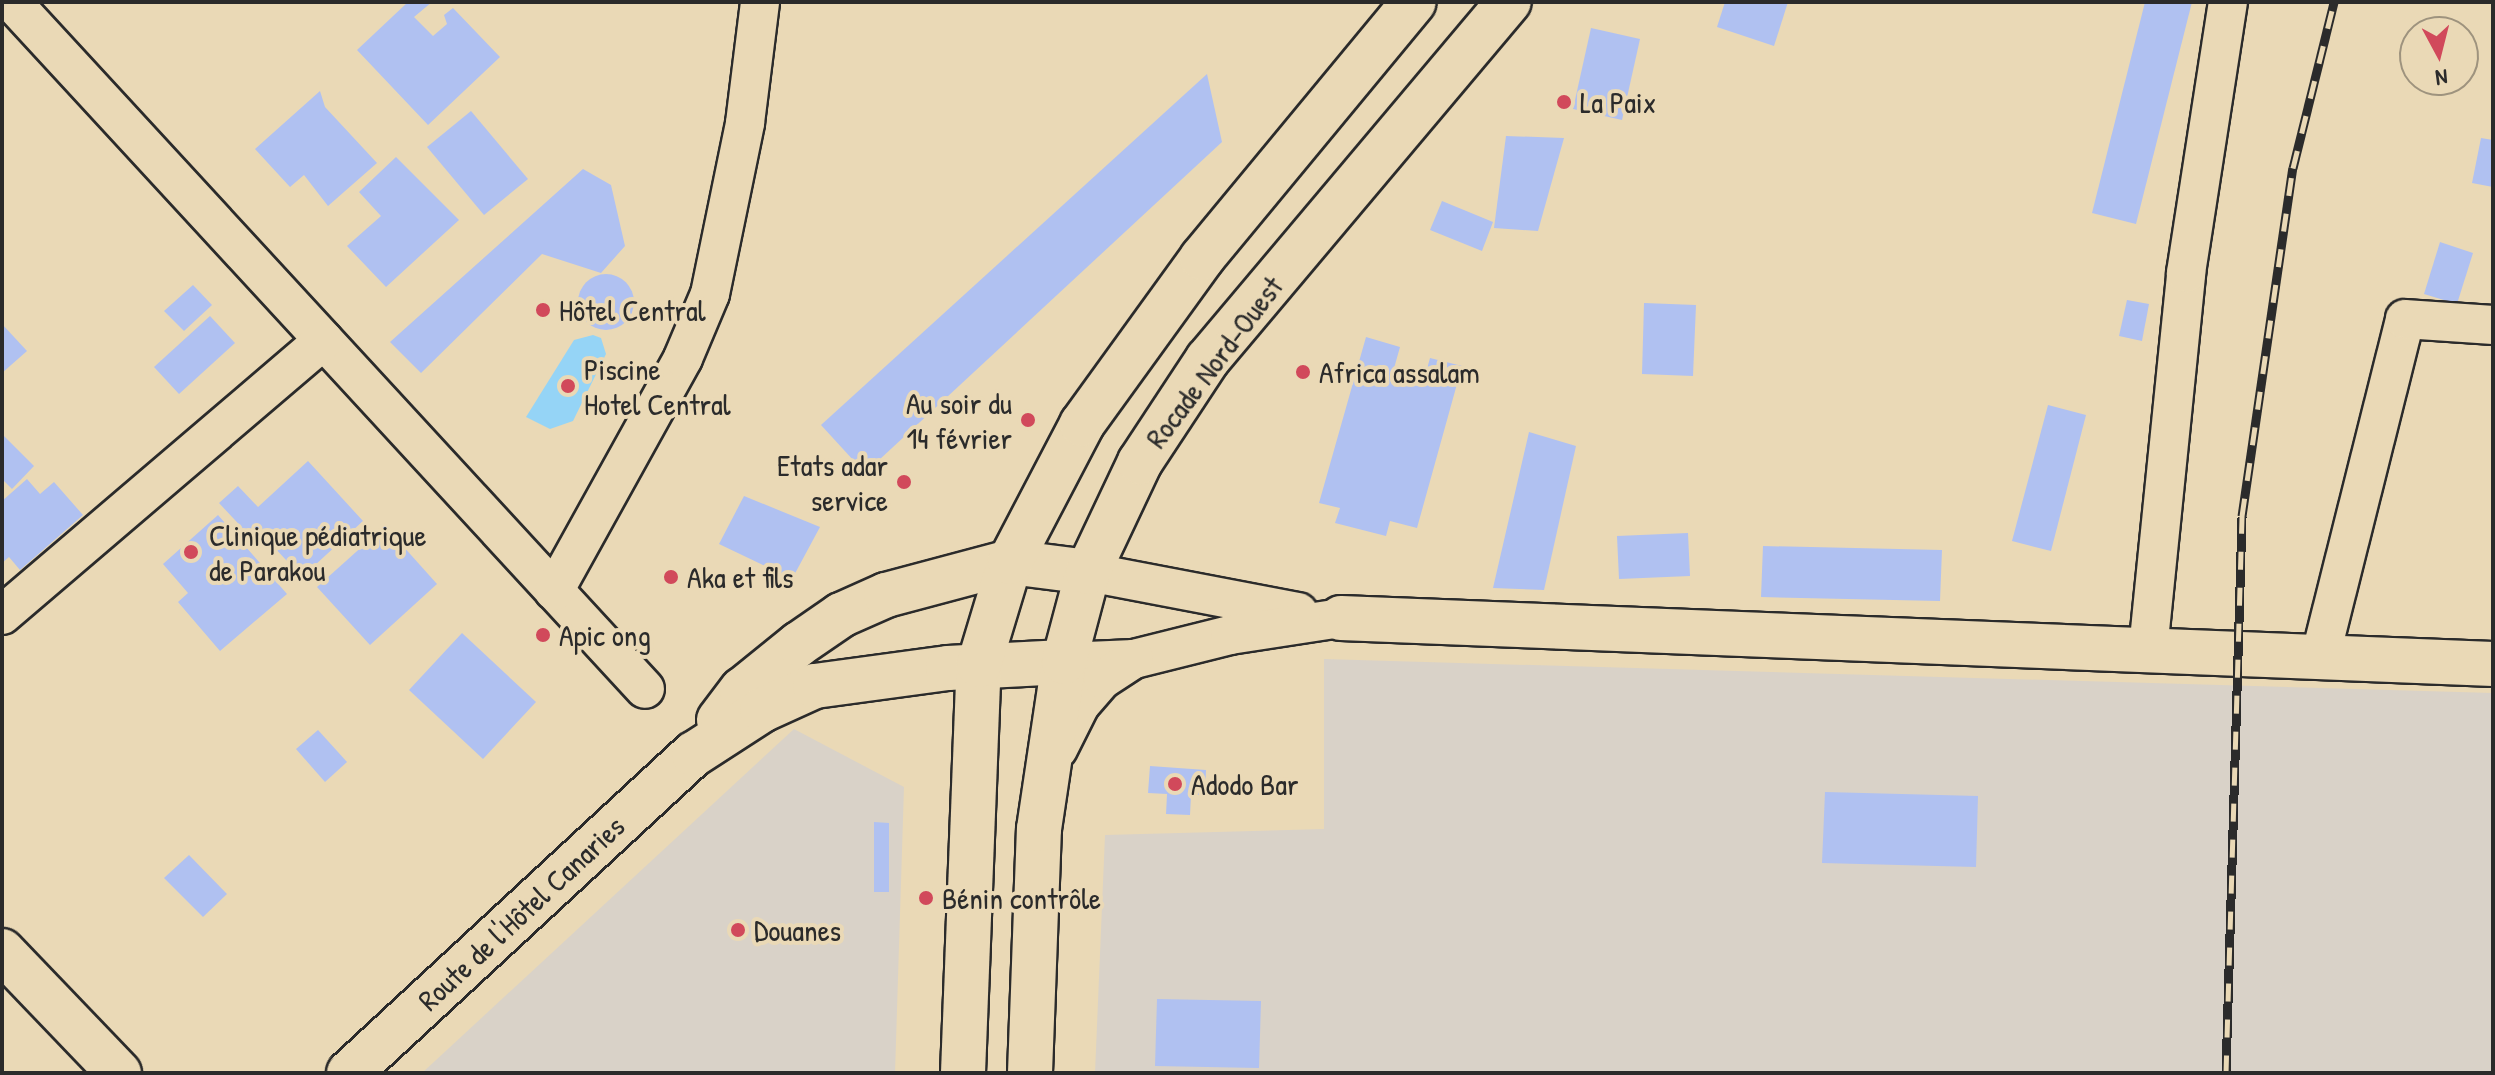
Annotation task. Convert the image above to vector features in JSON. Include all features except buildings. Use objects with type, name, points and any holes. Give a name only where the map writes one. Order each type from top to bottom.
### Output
[{"type":"street","points":[[12,2],[645,689]]},
{"type":"street","points":[[554,591],[683,358],[710,294],[745,123],[760,2]]},
{"type":"street","points":[[963,1073],[979,665],[1010,562],[1082,424],[1202,258],[1414,2]]},
{"type":"street","name":"Rocade Nord-Ouest","points":[[1030,1073],[1039,829],[1064,662],[1088,572],[1140,462],[1208,359],[1509,2]]},
{"type":"street","points":[[2148,650],[2186,273],[2228,2]]},
{"type":"street","points":[[2320,658],[2405,319],[2493,325]]},
{"type":"street","points":[[2,615],[324,340]]},
{"type":"street","name":"Route de l'Hôtel Canaries","points":[[694,754],[742,690],[841,615],[937,578],[1010,562],[1088,572]]},
{"type":"street","points":[[1088,572],[1229,603],[1341,618],[2493,664]]},
{"type":"street","points":[[1064,662],[1134,659],[1230,635],[1341,618]]},
{"type":"street","points":[[1048,770],[1080,705],[1103,679],[1134,659]]},
{"type":"street","name":"Route de l'Hôtel Canaries","points":[[349,1073],[694,754],[774,703],[815,686],[979,665],[1064,662]]},
{"type":"street","points":[[2,951],[119,1073]]},
{"type":"shaded area","points":[[1324,659],[2493,693],[2493,1073],[1095,1073],[1105,835],[1324,829]]},
{"type":"shaded area","name":"Douanes","points":[[794,729],[904,787],[895,1073],[422,1073]]},
{"type":"water","name":"Piscine Hotel Central","points":[[593,335],[601,338],[606,354],[573,421],[550,429],[526,417],[574,340]]},
{"type":"railway","points":[[2226,1073],[2242,516],[2293,168],[2334,2]]},
{"type":"place","name":"La Paix","points":[[1564,102]]},
{"type":"place","name":"Hôtel Central","points":[[543,310]]},
{"type":"place","name":"Africa assalam","points":[[1303,372]]},
{"type":"place","name":"Piscine Hotel Central","points":[[568,386]]},
{"type":"place","name":"Au soir du 14 février","points":[[1028,420]]},
{"type":"place","name":"Etats adar service","points":[[904,482]]},
{"type":"place","name":"Clinique pédiatrique de Parakou","points":[[191,552]]},
{"type":"place","name":"Aka et fils","points":[[671,577]]},
{"type":"place","name":"Apic ong","points":[[543,635]]},
{"type":"place","name":"Adodo Bar","points":[[1175,784]]},
{"type":"place","name":"Bénin contrôle","points":[[926,898]]},
{"type":"place","name":"Douanes","points":[[738,930]]}]
